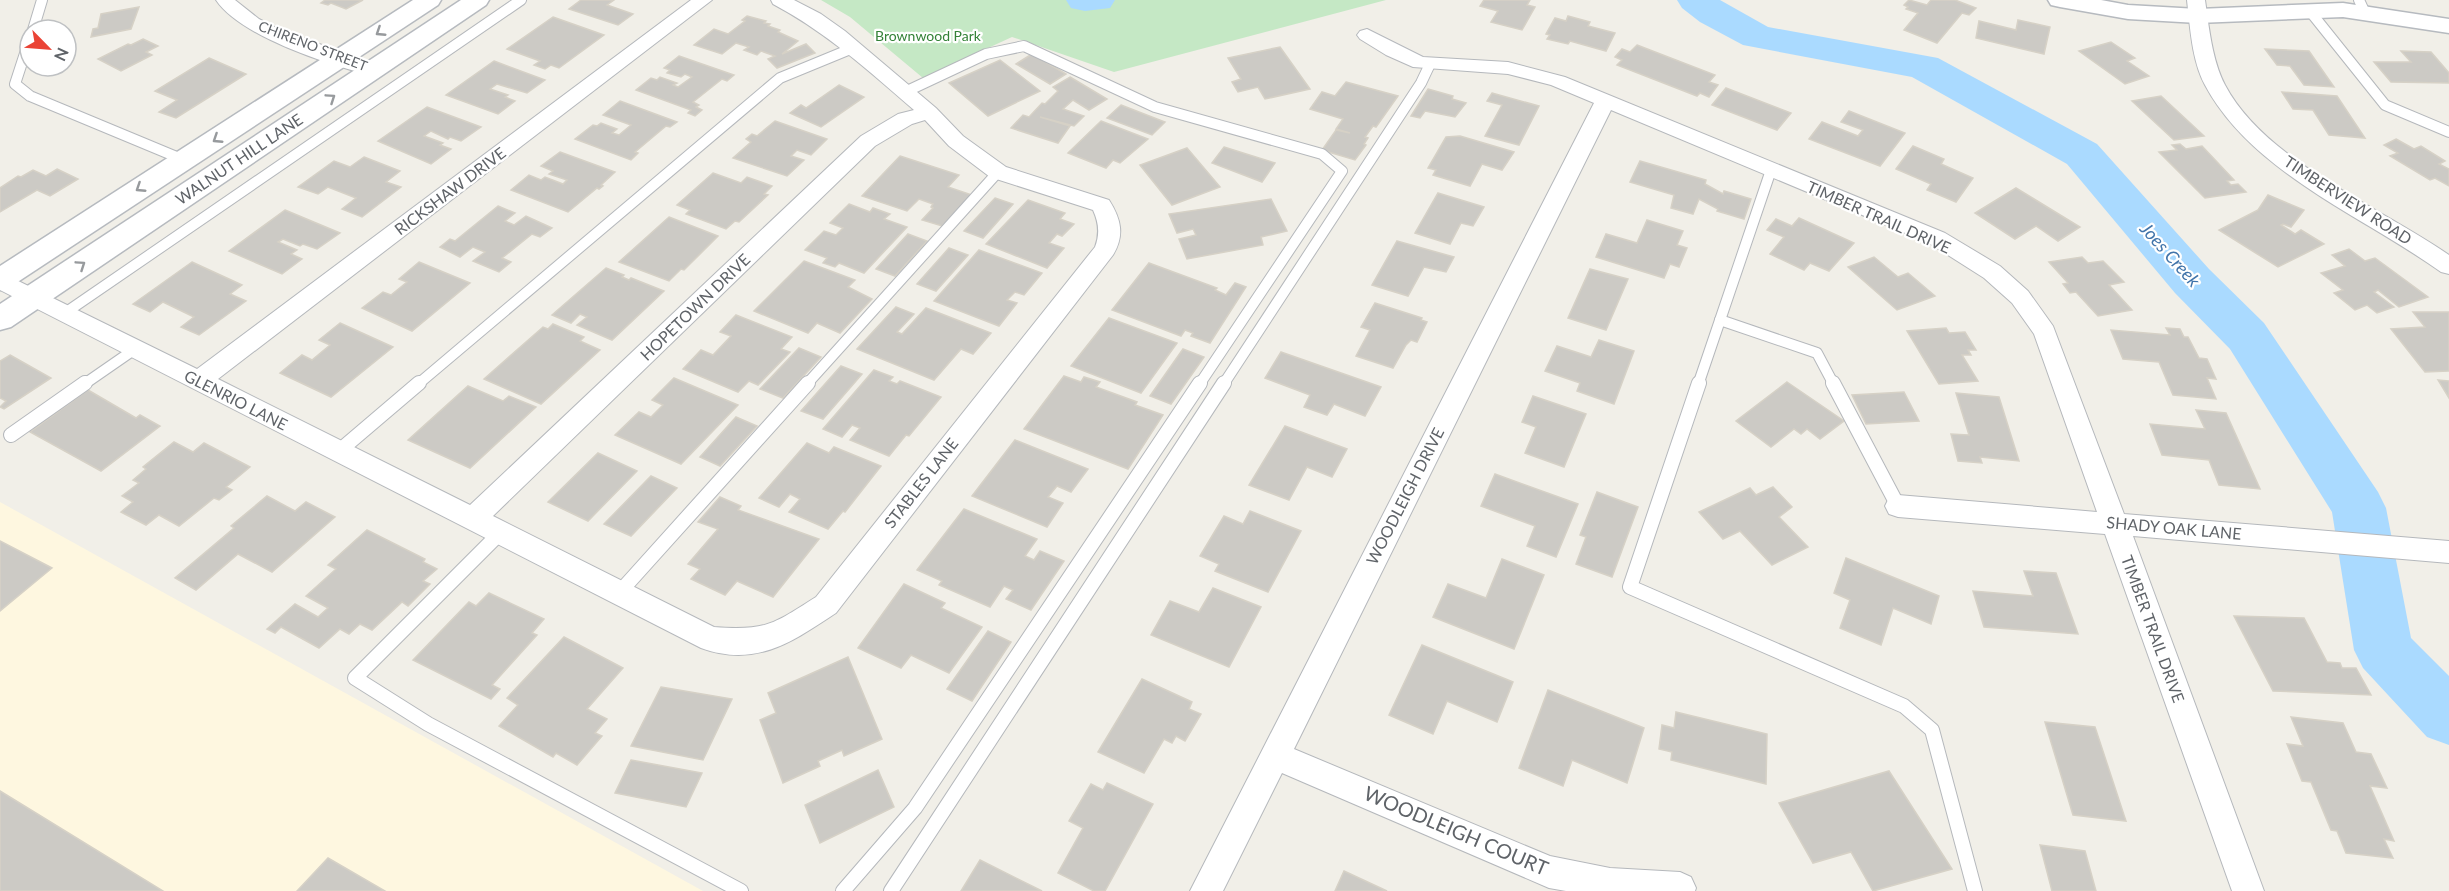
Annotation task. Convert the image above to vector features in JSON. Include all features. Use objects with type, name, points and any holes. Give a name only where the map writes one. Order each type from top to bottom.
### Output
[{"type":"main road","name":"WALNUT HILL LANE","points":[[0,280],[429,0]]},
{"type":"main road","name":"WALNUT HILL LANE","points":[[0,319],[477,0]]},
{"type":"main road","points":[[2072,1],[2128,12],[2197,8],[2309,10],[2362,7],[2449,26]]},
{"type":"street","name":"CHIRENO STREET","points":[[225,0],[248,20],[269,31],[373,70]]},
{"type":"street","name":"RICKSHAW DRIVE","points":[[198,381],[703,0]]},
{"type":"street","name":"STABLES LANE","points":[[472,520],[711,639],[747,642],[777,636],[826,604],[1105,250],[1111,237],[1109,217],[1101,205],[998,172],[956,141],[929,112],[853,48],[814,18],[780,0]]},
{"type":"street","name":"TIMBERVIEW ROAD","points":[[2197,8],[2214,84],[2246,128],[2297,170],[2449,266]]},
{"type":"street","name":"TIMBER TRAIL DRIVE","points":[[1368,35],[1393,51],[1420,63],[1508,68],[1558,81],[1937,238],[1992,272],[2020,297],[2045,332],[2248,891]]},
{"type":"street","name":"WOODLEIGH DRIVE","points":[[1206,891],[1605,101]]},
{"type":"street","name":"HOPETOWN DRIVE","points":[[472,520],[868,141],[905,119],[929,112]]},
{"type":"street","name":"GLENRIO LANE","points":[[0,280],[472,520]]},
{"type":"street","name":"SHADY OAK LANE","points":[[1898,506],[2441,551]]},
{"type":"street","name":"WOODLEIGH COURT","points":[[1274,755],[1549,872],[1610,884],[1680,888]]},
{"type":"lane","points":[[37,18],[42,0]]},
{"type":"lane","points":[[65,314],[521,0]]},
{"type":"lane","points":[[2309,10],[2385,105],[2449,132]]},
{"type":"lane","points":[[843,891],[915,808],[1342,171],[1322,154],[1155,107],[1024,46],[986,54],[905,92]]},
{"type":"lane","points":[[338,452],[780,78],[853,48]]},
{"type":"lane","points":[[891,891],[1421,83],[1430,64]]},
{"type":"lane","points":[[18,75],[15,84],[30,96],[184,160]]},
{"type":"lane","points":[[1771,170],[1630,587],[1904,706],[1932,730],[1975,891]]},
{"type":"lane","points":[[620,593],[998,172]]},
{"type":"lane","points":[[1720,320],[1817,353],[1898,506]]},
{"type":"lane","points":[[11,435],[135,349]]},
{"type":"lane","points":[[499,534],[355,678],[428,724],[741,891]]},
{"type":"shaded area","points":[[0,502],[703,891],[0,891]]},
{"type":"green space","name":"Brownwood Park","points":[[821,0],[1386,0],[1114,72],[1012,37],[923,78],[850,17]]},
{"type":"building","points":[[325,0],[363,0],[346,9],[331,3],[328,5],[321,3]]},
{"type":"building","points":[[581,0],[614,0],[607,5],[633,14],[618,25],[569,9]]},
{"type":"building","points":[[1484,0],[1530,0],[1527,5],[1535,7],[1522,30],[1491,22],[1498,11],[1480,6]]},
{"type":"building","points":[[1909,0],[1927,5],[1931,0],[1955,0],[1976,8],[1969,15],[1962,13],[1937,43],[1904,30],[1918,13],[1906,9],[1908,7],[1904,5]]},
{"type":"building","points":[[139,7],[131,29],[91,37],[93,29],[98,28],[101,14]]},
{"type":"building","points":[[747,16],[766,21],[764,23],[770,24],[768,26],[798,41],[782,54],[806,44],[815,53],[777,68],[768,59],[775,56],[761,51],[757,55],[744,50],[749,47],[736,43],[722,54],[694,45],[714,29],[728,34],[745,21],[742,20]]},
{"type":"building","points":[[1568,16],[1590,22],[1588,26],[1615,33],[1606,51],[1570,41],[1568,44],[1547,39],[1550,35],[1546,34],[1555,18],[1566,21]]},
{"type":"building","points":[[553,17],[604,35],[559,68],[551,65],[545,69],[534,65],[540,61],[507,49]]},
{"type":"building","points":[[2018,20],[2050,27],[2044,54],[1976,38],[1979,21],[2016,30]]},
{"type":"building","points":[[143,39],[158,46],[146,52],[152,55],[121,71],[98,59],[128,44],[131,45]]},
{"type":"building","points":[[2111,42],[2135,58],[2127,61],[2149,76],[2125,84],[2079,51]]},
{"type":"building","points":[[1637,45],[1715,75],[1709,82],[1718,85],[1709,97],[1700,93],[1697,96],[1617,65],[1622,60],[1615,57],[1622,49],[1630,52]]},
{"type":"building","points":[[1280,47],[1310,89],[1265,99],[1258,87],[1238,92],[1232,82],[1241,79],[1228,58]]},
{"type":"building","points":[[2265,49],[2309,51],[2334,87],[2304,85],[2290,66],[2277,65]]},
{"type":"building","points":[[2401,51],[2431,52],[2449,73],[2449,83],[2391,82],[2374,62],[2411,62]]},
{"type":"building","points":[[1032,54],[1066,74],[1050,84],[1016,64]]},
{"type":"building","points":[[679,56],[734,75],[727,81],[722,79],[693,102],[702,110],[695,116],[688,113],[691,110],[636,90],[651,78],[657,80],[660,77],[677,83],[673,85],[678,87],[692,77],[685,74],[681,77],[667,73],[670,70],[664,68]]},
{"type":"building","points":[[209,58],[246,74],[176,118],[159,112],[177,100],[155,91]]},
{"type":"building","points":[[1000,60],[1040,91],[988,116],[949,83]]},
{"type":"building","points":[[494,61],[545,80],[527,93],[497,84],[490,89],[508,95],[505,97],[515,101],[498,114],[446,95]]},
{"type":"building","points":[[1070,77],[1107,99],[1089,110],[1073,100],[1063,109],[1084,116],[1074,126],[1040,117],[1070,126],[1058,143],[1011,128],[1023,115],[1029,117],[1042,103],[1045,104],[1058,91],[1053,87]]},
{"type":"building","points":[[1346,82],[1398,96],[1376,127],[1373,126],[1365,137],[1368,138],[1364,144],[1366,145],[1355,160],[1322,150],[1336,130],[1350,133],[1336,129],[1343,119],[1310,109],[1322,92],[1335,96]]},
{"type":"building","points":[[839,85],[864,97],[821,127],[790,113],[801,105],[806,108]]},
{"type":"building","points":[[1726,88],[1791,113],[1777,130],[1712,105]]},
{"type":"building","points":[[1428,89],[1453,96],[1452,99],[1466,103],[1455,117],[1425,111],[1420,118],[1411,116]]},
{"type":"building","points":[[2282,92],[2337,96],[2365,138],[2329,135],[2313,110],[2293,109]]},
{"type":"building","points":[[1492,93],[1539,106],[1519,145],[1485,136],[1502,105],[1487,101]]},
{"type":"building","points":[[2161,96],[2204,136],[2174,140],[2132,101]]},
{"type":"building","points":[[620,101],[677,122],[670,127],[666,126],[635,152],[638,153],[631,160],[575,139],[593,125],[597,126],[601,123],[617,129],[612,133],[619,135],[631,125],[603,115]]},
{"type":"building","points":[[1121,105],[1165,122],[1152,135],[1107,118]]},
{"type":"building","points":[[427,107],[481,127],[461,141],[450,137],[448,139],[431,131],[424,136],[443,143],[440,145],[451,149],[431,164],[378,141]]},
{"type":"building","points":[[1849,111],[1905,133],[1880,166],[1809,139],[1822,122],[1858,136],[1863,130],[1841,122]]},
{"type":"building","points":[[775,121],[827,139],[811,155],[797,150],[791,156],[804,160],[787,176],[733,158],[751,142],[746,139],[752,134],[757,136]]},
{"type":"building","points":[[1101,121],[1148,139],[1120,163],[1113,160],[1106,168],[1068,153]]},
{"type":"building","points":[[1460,136],[1514,152],[1502,170],[1482,164],[1470,186],[1433,175],[1436,170],[1428,168],[1446,137]]},
{"type":"building","points":[[2396,139],[2414,149],[2421,146],[2445,161],[2439,164],[2449,169],[2449,186],[2435,178],[2430,180],[2390,156],[2398,153],[2384,145]]},
{"type":"building","points":[[2180,144],[2186,149],[2202,146],[2234,180],[2227,181],[2231,185],[2238,184],[2246,192],[2205,198],[2159,152],[2177,150],[2172,145]]},
{"type":"building","points":[[1913,146],[1944,159],[1941,164],[1973,178],[1956,202],[1927,190],[1931,184],[1896,169]]},
{"type":"building","points":[[1224,147],[1275,163],[1262,182],[1212,163]]},
{"type":"building","points":[[1187,148],[1220,187],[1172,205],[1140,165]]},
{"type":"building","points":[[560,152],[615,172],[601,185],[603,186],[597,188],[568,212],[511,190],[529,175],[541,180],[545,177],[563,184],[567,180],[549,174],[553,171],[541,166]]},
{"type":"building","points":[[900,156],[959,175],[948,187],[972,195],[942,226],[922,220],[933,208],[931,207],[933,204],[919,199],[907,211],[862,196]]},
{"type":"building","points":[[364,157],[400,171],[386,182],[401,187],[362,217],[342,209],[356,198],[328,187],[318,194],[298,187],[334,161],[350,167]]},
{"type":"building","points":[[1640,161],[1706,180],[1705,184],[1723,194],[1724,191],[1751,199],[1744,219],[1717,211],[1718,209],[1699,199],[1693,214],[1671,208],[1674,195],[1630,182]]},
{"type":"building","points":[[57,169],[78,179],[50,196],[37,190],[0,212],[0,188],[18,176],[21,177],[33,170],[46,176]]},
{"type":"building","points":[[713,173],[741,183],[747,177],[772,186],[764,194],[768,195],[739,222],[735,221],[726,229],[686,214],[690,210],[677,205]]},
{"type":"building","points":[[2016,188],[2080,227],[2058,241],[2036,226],[2015,239],[1975,213]]},
{"type":"building","points":[[1438,193],[1484,207],[1473,226],[1461,223],[1450,244],[1415,233]]},
{"type":"building","points":[[2268,195],[2304,210],[2291,227],[2281,225],[2295,234],[2301,230],[2324,244],[2278,267],[2219,230],[2258,210]]},
{"type":"building","points":[[995,198],[1013,204],[983,238],[964,231]]},
{"type":"building","points":[[1271,199],[1287,231],[1261,237],[1263,245],[1187,259],[1179,239],[1196,235],[1193,229],[1177,233],[1169,214]]},
{"type":"building","points":[[1028,200],[1065,213],[1060,219],[1074,224],[1062,236],[1057,234],[1049,243],[1064,248],[1047,268],[986,244]]},
{"type":"building","points":[[849,204],[870,212],[873,208],[890,214],[884,219],[907,227],[864,273],[839,263],[835,267],[823,263],[827,258],[805,250],[824,231],[836,235],[843,228],[830,223]]},
{"type":"building","points":[[498,206],[515,213],[505,221],[514,225],[526,216],[552,228],[540,237],[532,234],[502,258],[511,262],[499,272],[473,261],[485,252],[473,247],[460,257],[440,247],[450,239],[455,241]]},
{"type":"building","points":[[285,210],[340,233],[317,249],[303,244],[300,246],[283,239],[278,242],[297,250],[291,254],[302,259],[282,274],[229,251]]},
{"type":"building","points":[[669,217],[718,236],[684,270],[681,269],[669,281],[619,262]]},
{"type":"building","points":[[1799,218],[1854,243],[1829,271],[1810,263],[1804,270],[1770,254],[1784,237],[1767,230],[1776,219],[1792,226]]},
{"type":"building","points":[[1647,220],[1683,231],[1677,245],[1687,248],[1679,267],[1670,264],[1664,278],[1596,257],[1606,234],[1637,243]]},
{"type":"building","points":[[908,234],[927,241],[895,276],[876,269]]},
{"type":"building","points":[[1397,241],[1454,257],[1446,272],[1424,267],[1408,296],[1372,285]]},
{"type":"building","points":[[949,248],[968,255],[936,291],[917,284]]},
{"type":"building","points":[[2349,249],[2365,261],[2375,258],[2428,297],[2399,307],[2378,290],[2374,292],[2394,307],[2377,313],[2367,305],[2355,310],[2334,293],[2343,290],[2321,273],[2345,266],[2332,255]]},
{"type":"building","points":[[979,250],[1042,273],[1024,295],[1015,292],[1007,300],[1017,303],[999,326],[934,301]]},
{"type":"building","points":[[1874,257],[1898,277],[1908,273],[1935,296],[1897,310],[1848,267]]},
{"type":"building","points":[[2082,257],[2088,263],[2103,261],[2124,282],[2109,285],[2132,310],[2098,316],[2076,292],[2070,293],[2063,284],[2068,283],[2049,262]]},
{"type":"building","points":[[804,261],[855,280],[848,287],[872,299],[840,333],[817,323],[808,333],[754,311]]},
{"type":"building","points":[[192,262],[242,285],[230,294],[246,301],[199,335],[181,327],[194,317],[163,302],[150,312],[133,304]]},
{"type":"building","points":[[419,262],[470,283],[412,331],[362,308],[383,292],[391,295],[407,282],[399,279]]},
{"type":"building","points":[[1149,263],[1217,288],[1215,290],[1226,295],[1235,283],[1246,287],[1210,343],[1191,336],[1193,333],[1185,330],[1181,336],[1112,310]]},
{"type":"building","points":[[606,268],[624,275],[622,277],[629,280],[631,278],[664,291],[612,340],[577,325],[587,317],[580,314],[571,323],[552,315]]},
{"type":"building","points":[[1590,269],[1628,279],[1606,330],[1568,318]]},
{"type":"building","points":[[1375,303],[1422,318],[1421,320],[1427,322],[1417,342],[1411,340],[1406,345],[1393,368],[1356,356],[1370,330],[1361,327]]},
{"type":"building","points":[[896,307],[914,314],[897,332],[902,334],[926,308],[991,333],[973,354],[961,349],[934,380],[857,349]]},
{"type":"building","points":[[2413,312],[2449,312],[2449,371],[2425,372],[2391,329],[2425,327]]},
{"type":"building","points":[[736,315],[792,337],[781,349],[790,352],[758,385],[749,381],[738,392],[683,369],[701,350],[713,355],[731,336],[720,332]]},
{"type":"building","points":[[1109,318],[1177,343],[1141,393],[1071,366]]},
{"type":"building","points":[[340,323],[393,347],[331,397],[280,373],[302,355],[312,360],[330,345],[319,340]]},
{"type":"building","points":[[553,324],[584,337],[580,341],[600,350],[541,404],[484,379],[543,327],[548,329]]},
{"type":"building","points":[[1946,328],[1949,333],[1965,332],[1976,350],[1968,350],[1971,355],[1962,355],[1978,381],[1939,384],[1907,331]]},
{"type":"building","points":[[2166,328],[2180,329],[2184,337],[2188,337],[2199,358],[2207,359],[2216,379],[2207,378],[2216,399],[2173,395],[2159,362],[2123,359],[2111,330],[2170,335]]},
{"type":"building","points":[[1599,340],[1634,351],[1614,404],[1577,391],[1580,383],[1545,371],[1557,346],[1591,357]]},
{"type":"building","points":[[799,348],[821,357],[783,398],[760,389]]},
{"type":"building","points":[[1183,349],[1204,357],[1171,404],[1150,396]]},
{"type":"building","points":[[1281,352],[1381,387],[1365,416],[1334,404],[1327,415],[1304,407],[1310,395],[1265,378]]},
{"type":"building","points":[[10,355],[51,378],[4,409],[0,407],[6,401],[0,398],[0,361]]},
{"type":"building","points":[[841,366],[862,374],[823,419],[801,411]]},
{"type":"building","points":[[874,370],[893,377],[889,381],[897,384],[900,381],[941,397],[889,456],[850,440],[860,428],[852,425],[842,437],[823,429]]},
{"type":"building","points":[[1064,376],[1081,382],[1084,377],[1100,382],[1096,387],[1137,402],[1135,405],[1163,415],[1128,469],[1024,429]]},
{"type":"building","points":[[674,378],[738,405],[681,464],[615,435],[639,412],[651,417],[663,405],[652,400]]},
{"type":"building","points":[[2438,380],[2449,381],[2449,398]]},
{"type":"building","points":[[1787,382],[1844,421],[1820,439],[1807,429],[1801,434],[1794,429],[1771,447],[1736,421]]},
{"type":"building","points":[[468,386],[503,401],[509,396],[536,407],[470,468],[408,440]]},
{"type":"building","points":[[88,390],[136,418],[140,415],[160,426],[101,471],[30,432]]},
{"type":"building","points":[[1904,392],[1919,421],[1866,424],[1852,395]]},
{"type":"building","points":[[1956,393],[1999,397],[2019,461],[1980,457],[1982,463],[1958,461],[1951,434],[1969,435]]},
{"type":"building","points":[[1533,396],[1586,414],[1564,467],[1525,453],[1536,427],[1522,422]]},
{"type":"building","points":[[2196,410],[2226,413],[2260,489],[2219,485],[2209,460],[2162,455],[2150,424],[2205,429]]},
{"type":"building","points":[[736,417],[757,426],[720,466],[700,457]]},
{"type":"building","points":[[1285,426],[1347,449],[1332,477],[1307,467],[1289,500],[1249,485]]},
{"type":"building","points":[[1015,440],[1088,469],[1071,492],[1057,486],[1048,497],[1063,503],[1047,527],[972,496]]},
{"type":"building","points":[[174,442],[193,452],[204,443],[250,467],[226,487],[232,490],[219,500],[214,498],[179,526],[159,515],[146,525],[121,512],[133,502],[122,496],[139,483],[133,480],[146,469],[143,467]]},
{"type":"building","points":[[807,443],[829,453],[834,447],[881,466],[845,512],[843,511],[828,529],[789,512],[800,499],[790,494],[779,507],[759,498]]},
{"type":"building","points":[[598,453],[637,471],[588,521],[548,502]]},
{"type":"building","points":[[1495,474],[1578,504],[1556,557],[1527,546],[1535,526],[1481,506]]},
{"type":"building","points":[[651,476],[677,488],[631,536],[604,524]]},
{"type":"building","points":[[1773,487],[1792,507],[1779,517],[1808,547],[1772,565],[1740,531],[1723,539],[1699,512],[1750,488],[1756,495]]},
{"type":"building","points":[[1597,492],[1638,507],[1612,577],[1576,564],[1586,537],[1580,535]]},
{"type":"building","points":[[267,496],[295,511],[306,502],[335,517],[272,572],[238,554],[196,590],[175,578],[234,528],[231,526]]},
{"type":"building","points":[[720,497],[741,506],[738,510],[819,539],[773,597],[737,581],[725,595],[691,579],[700,569],[688,564],[718,529],[698,522]]},
{"type":"building","points":[[964,509],[1037,539],[1025,556],[1034,560],[1040,551],[1064,561],[1031,610],[1006,599],[1013,590],[1004,586],[990,607],[939,585],[942,581],[917,570]]},
{"type":"building","points":[[1250,511],[1301,531],[1268,592],[1215,571],[1219,564],[1200,556],[1224,516],[1243,524]]},
{"type":"building","points":[[367,530],[425,559],[423,562],[437,569],[423,581],[430,584],[408,606],[402,602],[372,630],[360,624],[349,634],[340,629],[319,648],[281,627],[275,633],[267,629],[295,604],[318,617],[328,608],[306,596],[336,569],[328,565]]},
{"type":"building","points":[[0,541],[52,568],[0,611]]},
{"type":"building","points":[[1846,558],[1939,596],[1931,624],[1893,608],[1881,645],[1840,628],[1850,600],[1834,593]]},
{"type":"building","points":[[1502,559],[1544,575],[1514,649],[1433,617],[1448,584],[1486,598]]},
{"type":"building","points":[[2024,571],[2056,573],[2078,634],[1984,627],[1973,591],[2033,596]]},
{"type":"building","points":[[904,584],[945,603],[941,608],[982,627],[949,673],[911,655],[901,668],[858,648]]},
{"type":"building","points":[[1213,588],[1261,607],[1229,667],[1151,635],[1170,601],[1199,612]]},
{"type":"building","points":[[489,593],[544,619],[532,633],[537,635],[492,685],[500,689],[491,699],[413,660],[469,602],[476,606]]},
{"type":"building","points":[[2234,616],[2304,618],[2327,662],[2340,663],[2342,668],[2356,668],[2371,695],[2273,691]]},
{"type":"building","points":[[988,631],[1011,642],[972,701],[947,689]]},
{"type":"building","points":[[564,637],[623,668],[587,709],[607,719],[595,733],[602,736],[577,765],[556,753],[553,757],[499,726],[518,705],[507,698]]},
{"type":"building","points":[[1422,645],[1513,682],[1497,722],[1447,701],[1433,734],[1389,715]]},
{"type":"building","points":[[848,657],[882,739],[844,756],[842,750],[818,761],[820,766],[783,783],[760,720],[776,713],[768,693]]},
{"type":"building","points":[[1142,679],[1192,702],[1189,709],[1201,714],[1185,741],[1176,736],[1172,743],[1164,739],[1144,773],[1098,752]]},
{"type":"building","points":[[661,687],[732,699],[703,760],[631,746]]},
{"type":"building","points":[[1548,690],[1644,728],[1627,783],[1572,760],[1563,786],[1519,768]]},
{"type":"building","points":[[1676,712],[1767,734],[1766,784],[1671,760],[1672,752],[1659,749],[1662,725],[1674,728]]},
{"type":"building","points":[[2291,717],[2343,723],[2356,752],[2371,754],[2387,788],[2370,786],[2394,841],[2384,839],[2393,858],[2346,853],[2337,831],[2331,830],[2311,782],[2302,781],[2287,744],[2303,746]]},
{"type":"building","points":[[2045,722],[2095,727],[2126,821],[2073,815]]},
{"type":"building","points":[[631,760],[702,773],[686,807],[615,793]]},
{"type":"building","points":[[878,770],[894,807],[820,843],[805,805]]},
{"type":"building","points":[[1889,771],[1952,869],[1873,891],[1851,852],[1813,863],[1779,803]]},
{"type":"building","points":[[1107,783],[1153,804],[1105,891],[1094,891],[1058,873],[1083,828],[1069,821],[1091,784],[1103,790]]},
{"type":"building","points":[[0,791],[163,891],[0,891]]},
{"type":"building","points":[[2040,845],[2085,851],[2096,891],[2052,891]]},
{"type":"building","points":[[328,858],[385,891],[297,891]]},
{"type":"building","points":[[980,860],[1042,891],[961,891]]},
{"type":"building","points":[[1344,871],[1387,891],[1335,891]]},
{"type":"waterway","name":"Joes Creek","points":[[1085,0],[1096,0]]},
{"type":"waterway","name":"Joes Creek","points":[[1696,0],[1714,14],[1757,37],[1924,67],[2082,154],[2192,281],[2247,336],[2359,508],[2384,650],[2449,717]]}]
